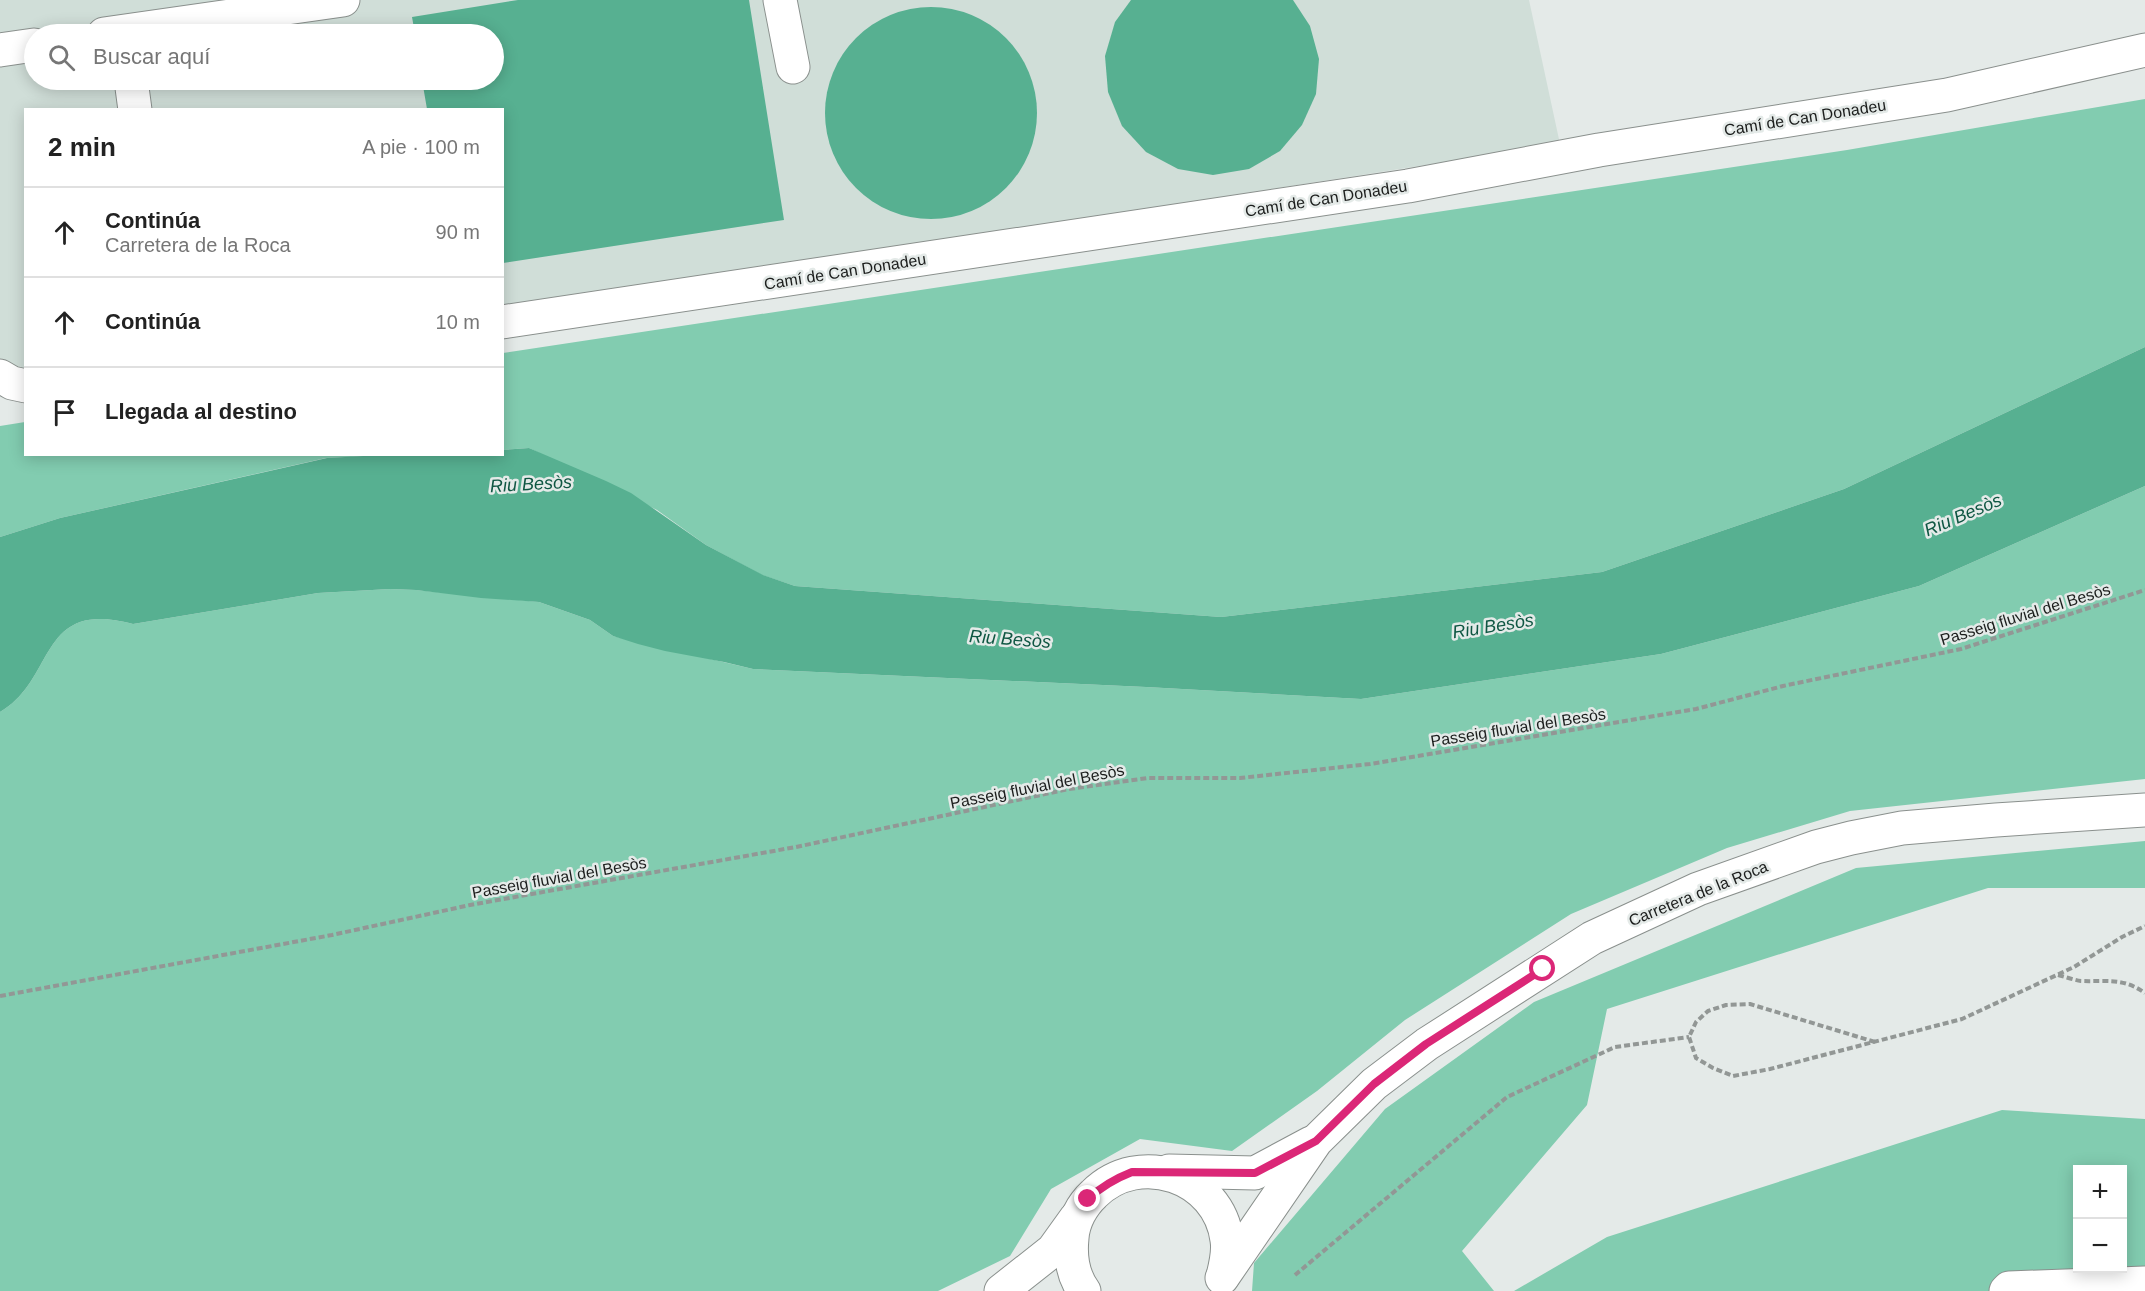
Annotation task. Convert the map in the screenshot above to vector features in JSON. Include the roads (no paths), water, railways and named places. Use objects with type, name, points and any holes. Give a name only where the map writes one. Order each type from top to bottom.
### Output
[{"type":"street","points":[[183,24],[343,0]]},
{"type":"street","points":[[780,0],[794,67]]},
{"type":"street","points":[[0,50],[24,46]]},
{"type":"street","name":"Camí de Can Donadeu","points":[[504,322],[1408,186],[1599,150],[1947,95],[2145,50]]},
{"type":"street","points":[[132,90],[135,108]]},
{"type":"street","name":"Carretera de la Roca","points":[[1219,1284],[1316,1141],[1374,1084],[1426,1044],[1592,938],[1698,889],[1816,847],[1902,828],[2145,810]]},
{"type":"street","name":"Carretera de la Roca","points":[[1149,1171],[1255,1173],[1316,1141]]},
{"type":"street","points":[[1001,1291],[1053,1250],[1088,1199],[1100,1187],[1132,1172],[1149,1171],[1168,1173],[1186,1180],[1214,1205],[1223,1222],[1227,1240],[1227,1259],[1219,1284]]},
{"type":"street","points":[[1078,1214],[1072,1232],[1071,1251],[1073,1269],[1084,1291]]},
{"type":"street","points":[[2006,1291],[2009,1288],[2145,1283]]},
{"type":"water","points":[[518,0],[749,0],[784,220],[504,263],[504,108],[427,108],[424,90],[504,90],[504,24],[413,24],[412,17]]},
{"type":"water","points":[[1131,0],[1293,0],[1310,26],[1319,59],[1316,94],[1302,125],[1280,151],[1249,169],[1213,175],[1178,169],[1146,152],[1122,126],[1108,92],[1105,56],[1115,22]]},
{"type":"water","points":[[921,7],[941,7],[981,19],[1006,38],[1019,54],[1029,72],[1035,92],[1037,113],[1035,134],[1029,154],[1019,172],[1006,188],[990,201],[972,211],[941,219],[921,219],[881,207],[849,180],[833,154],[825,123],[825,103],[837,63],[864,31],[890,15]]},
{"type":"water","name":"Riu Besòs","points":[[2145,347],[2145,486],[1919,586],[1661,654],[1361,699],[753,669],[638,644],[613,636],[590,620],[539,602],[390,589],[318,593],[133,624],[102,619],[80,622],[64,632],[52,646],[18,698],[0,712],[0,537],[60,518],[327,458],[504,456],[504,450],[529,448],[631,493],[706,545],[763,575],[795,586],[1221,617],[1602,572],[1844,489]]}]
